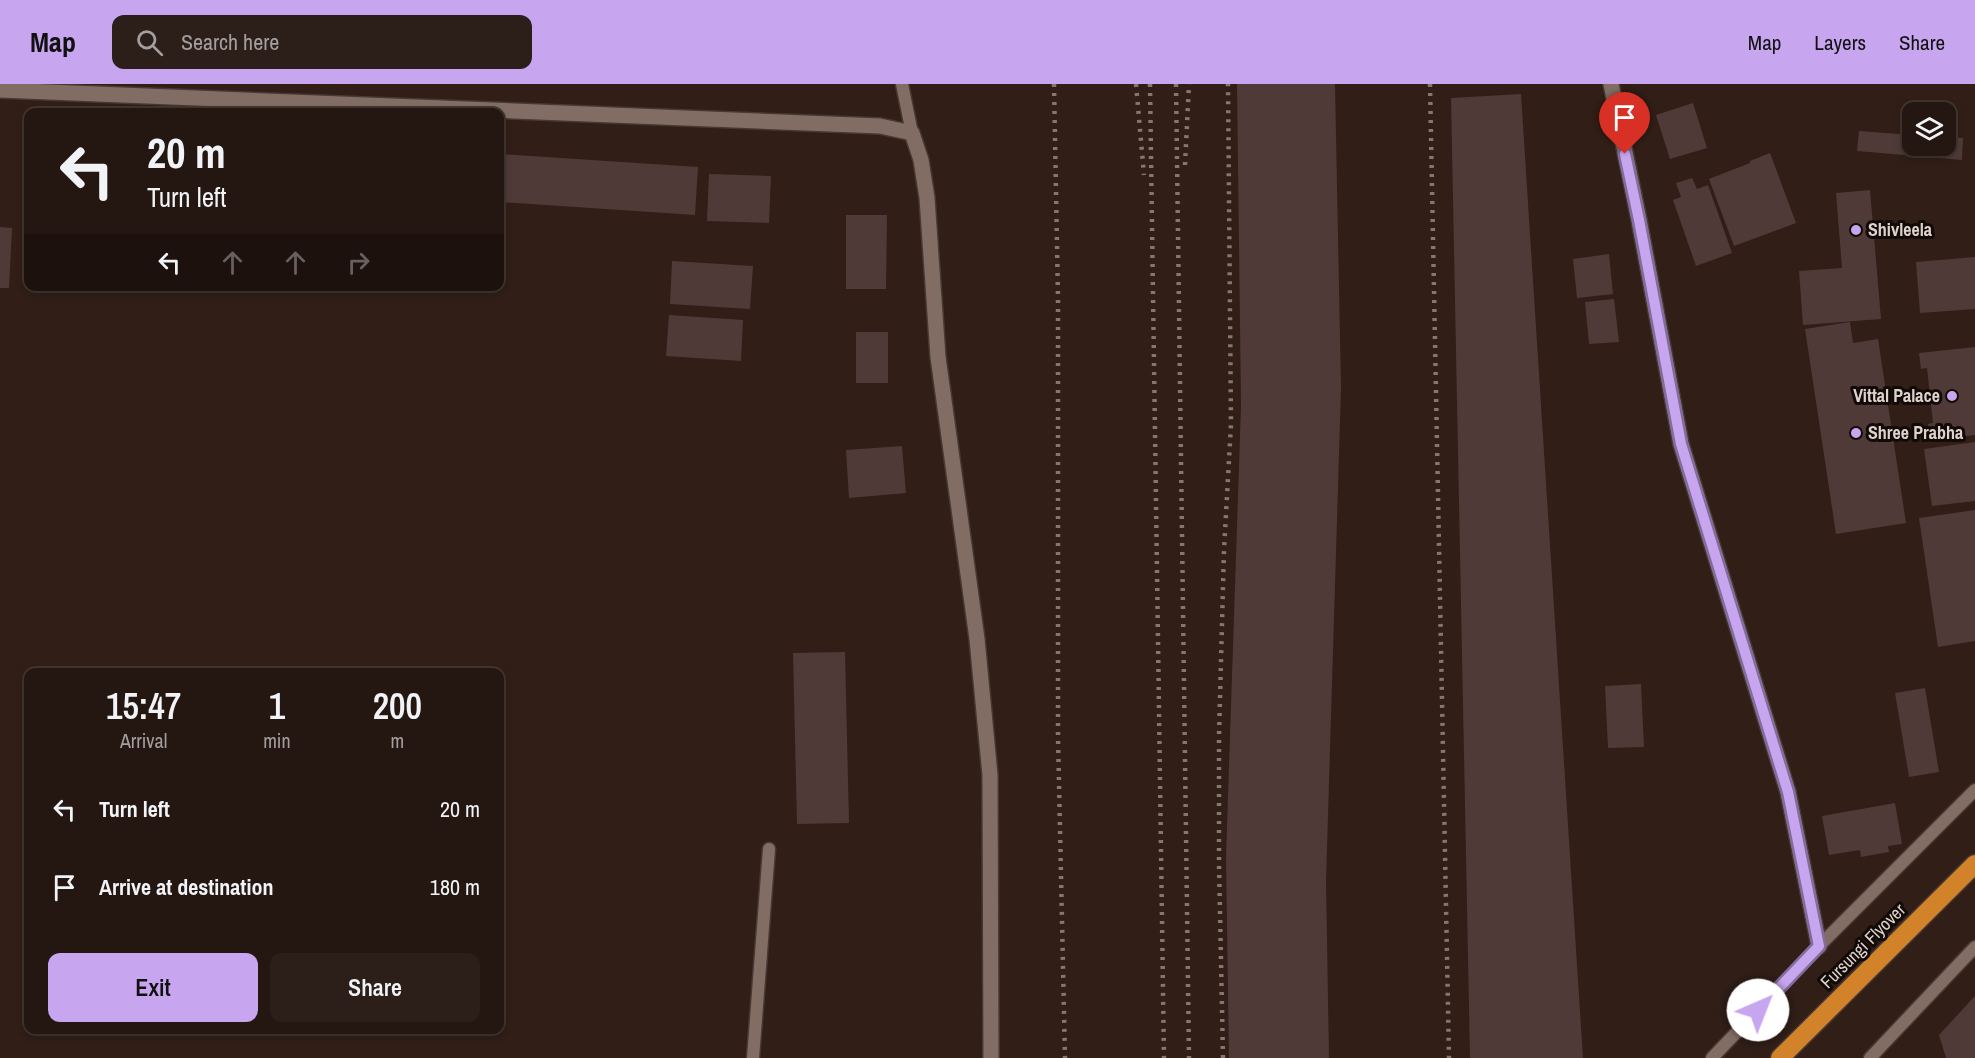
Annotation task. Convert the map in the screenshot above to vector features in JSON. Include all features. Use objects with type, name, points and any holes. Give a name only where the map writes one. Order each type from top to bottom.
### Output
[{"type":"highway","name":"Fursungi Flyover","points":[[1780,1058],[1975,864]]},
{"type":"street","points":[[1611,84],[1681,444],[1788,792],[1819,946]]},
{"type":"street","points":[[0,90],[440,108]]},
{"type":"street","points":[[504,111],[880,126],[912,133],[921,159],[927,198],[938,357],[977,639],[990,775],[991,1058]]},
{"type":"lane","points":[[902,84],[912,133]]},
{"type":"lane","points":[[1712,1058],[1819,946],[1975,790]]},
{"type":"lane","points":[[753,1058],[769,849]]},
{"type":"lane","points":[[1870,1058],[1975,947]]},
{"type":"building","points":[[1237,84],[1335,84],[1341,389],[1326,881],[1329,1058],[1229,1058],[1226,857],[1241,406]]},
{"type":"building","points":[[1521,94],[1583,1058],[1470,1058],[1451,98]]},
{"type":"building","points":[[1693,103],[1707,148],[1670,159],[1656,115]]},
{"type":"building","points":[[1859,131],[1902,134],[1902,155],[1857,151]]},
{"type":"building","points":[[1956,138],[1963,138],[1962,160],[1915,156],[1956,156]]},
{"type":"building","points":[[1770,153],[1796,223],[1734,246],[1709,179]]},
{"type":"building","points":[[504,154],[698,167],[695,215],[504,202]]},
{"type":"building","points":[[709,174],[771,176],[769,223],[707,221]]},
{"type":"building","points":[[1692,178],[1697,189],[1708,185],[1732,253],[1696,266],[1673,200],[1681,197],[1676,183]]},
{"type":"building","name":"Shivleela","points":[[1870,190],[1881,319],[1803,325],[1799,271],[1842,268],[1836,193]]},
{"type":"building","points":[[846,215],[887,215],[886,289],[846,289]]},
{"type":"building","points":[[0,227],[12,228],[9,288],[0,288]]},
{"type":"building","points":[[1609,254],[1613,294],[1577,298],[1573,259]]},
{"type":"building","points":[[1975,257],[1975,309],[1920,313],[1916,262]]},
{"type":"building","points":[[672,261],[753,266],[750,309],[670,304]]},
{"type":"building","points":[[1614,299],[1619,342],[1589,344],[1585,302]]},
{"type":"building","points":[[669,315],[743,320],[741,361],[666,356]]},
{"type":"building","name":"Shree Prabha","points":[[1850,322],[1853,343],[1878,339],[1906,523],[1836,534],[1805,329]]},
{"type":"building","points":[[856,332],[888,332],[888,383],[856,383]]},
{"type":"building","name":"Vittal Palace","points":[[1975,347],[1975,435],[1930,440],[1928,424],[1933,423],[1927,368],[1921,369],[1919,353]]},
{"type":"building","points":[[1975,442],[1975,501],[1932,506],[1924,449]]},
{"type":"building","points":[[902,446],[906,493],[849,498],[846,450]]},
{"type":"building","points":[[1975,510],[1975,641],[1938,647],[1919,518]]},
{"type":"building","points":[[845,652],[849,823],[797,824],[793,653]]},
{"type":"building","points":[[1641,684],[1644,747],[1608,748],[1605,686]]},
{"type":"building","points":[[1925,688],[1939,772],[1909,777],[1895,693]]},
{"type":"building","points":[[1895,803],[1902,844],[1888,846],[1889,852],[1861,857],[1860,850],[1829,855],[1822,816]]},
{"type":"building","points":[[1975,996],[1975,1058],[1946,1058],[1939,1035]]},
{"type":"railway","points":[[1054,84],[1058,298],[1058,737],[1065,1058]]},
{"type":"railway","points":[[1136,84],[1144,175]]},
{"type":"railway","points":[[1150,84],[1164,1058]]},
{"type":"railway","points":[[1176,84],[1189,1058]]},
{"type":"railway","points":[[1185,165],[1189,84]]},
{"type":"railway","points":[[1223,1058],[1219,736],[1224,550],[1231,424],[1228,84]]},
{"type":"railway","points":[[1430,84],[1449,1058]]},
{"type":"place","name":"Shivleela","points":[[1856,230]]},
{"type":"place","name":"Vittal Palace","points":[[1952,396]]},
{"type":"place","name":"Shree Prabha","points":[[1856,433]]},
{"type":"route","points":[[1625,154],[1681,444],[1788,792],[1819,946],[1758,1010]]}]
